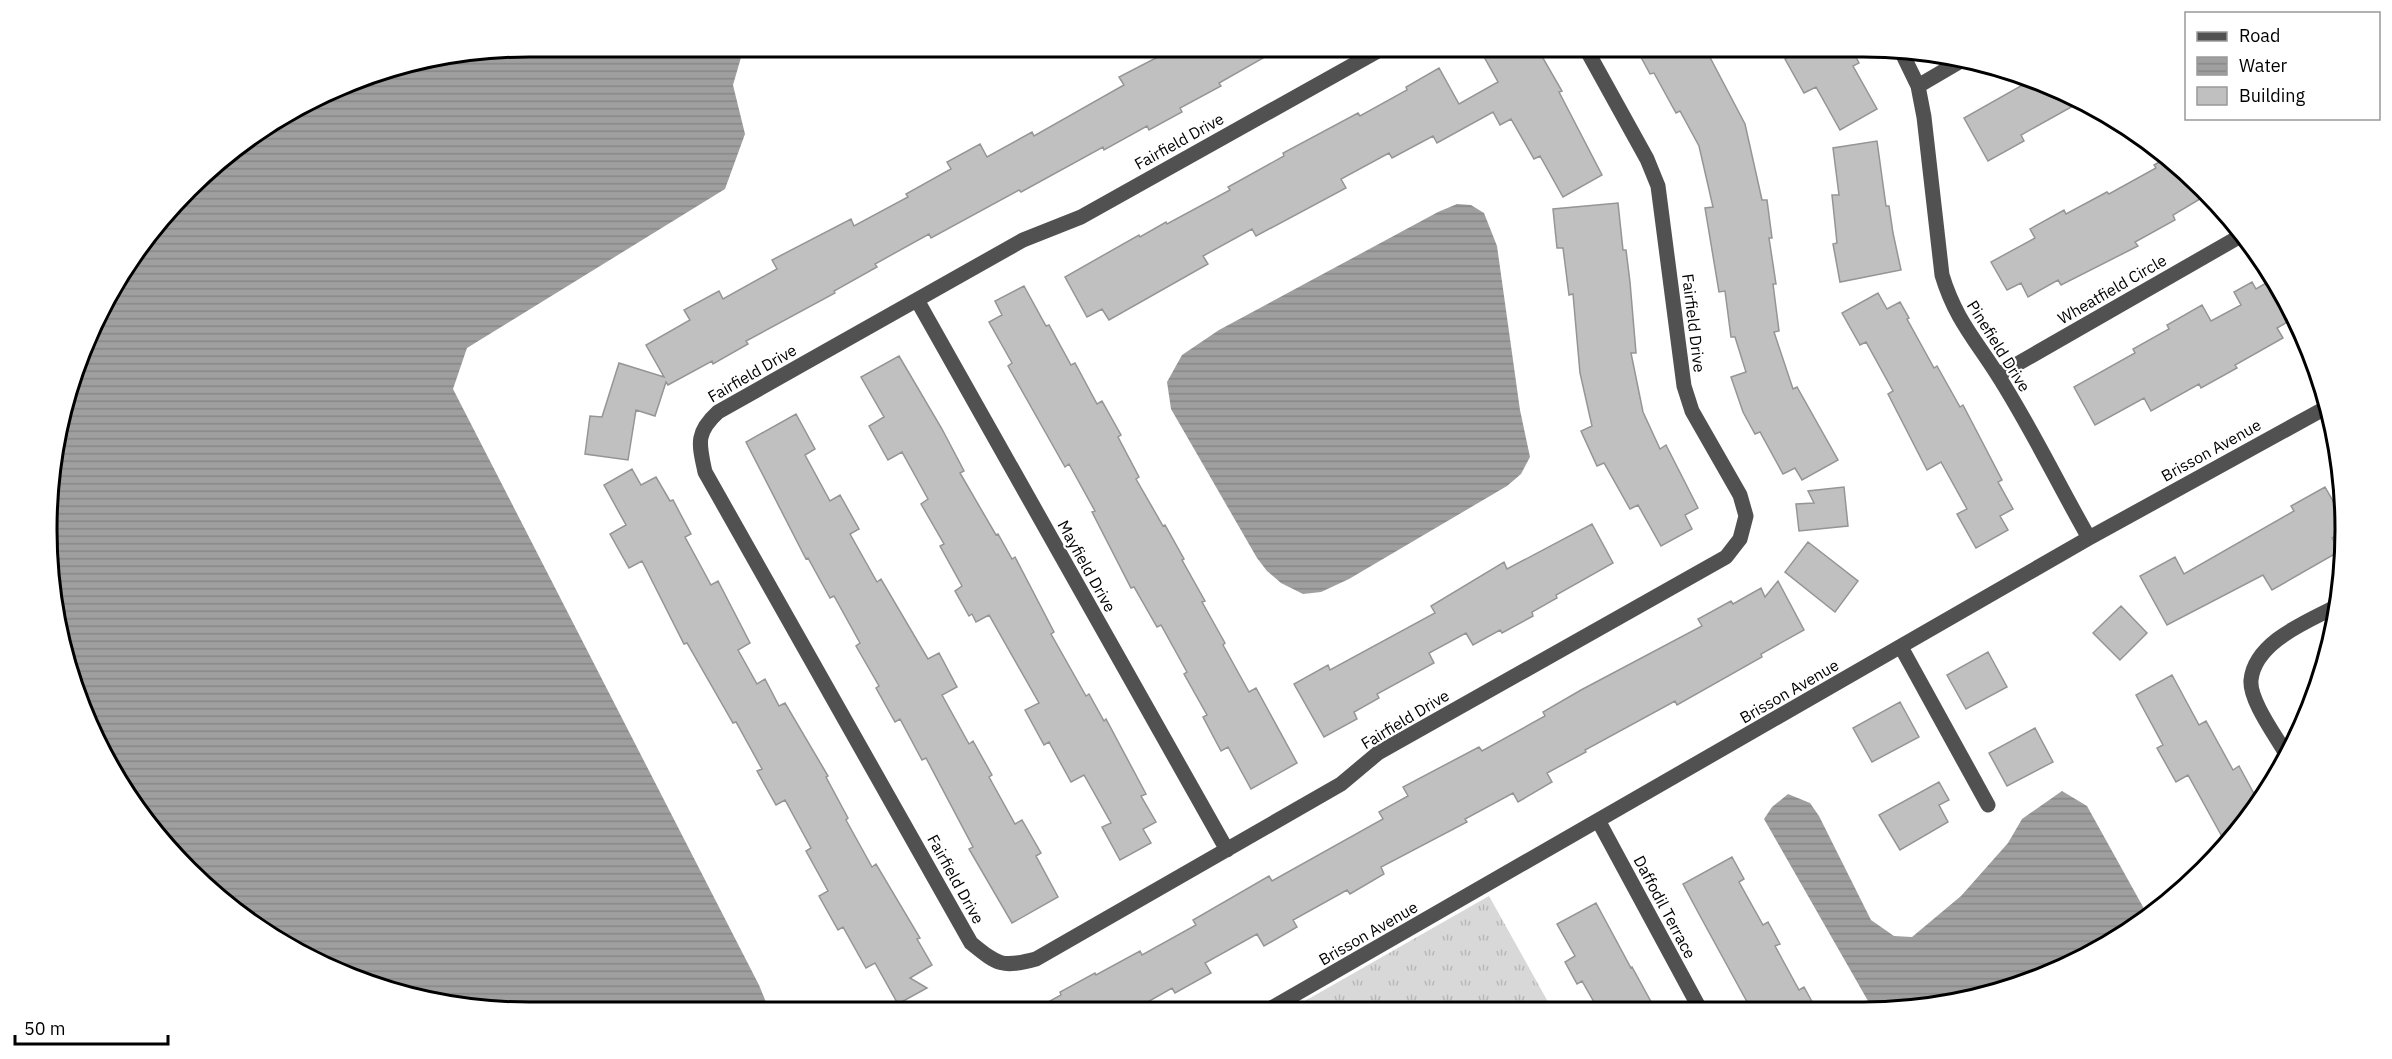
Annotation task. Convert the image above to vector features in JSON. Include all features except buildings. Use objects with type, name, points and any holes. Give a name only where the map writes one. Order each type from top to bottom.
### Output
[{"type":"street","name":"Fairfield Drive","points":[[1365,57],[1081,217],[1023,240],[718,412],[704,425],[699,443],[705,472],[971,943],[993,961],[1012,965],[1036,959],[1341,784],[1378,753],[1726,557],[1740,539],[1746,516],[1740,495],[1692,411],[1684,386],[1658,186],[1647,159],[1591,57]]},
{"type":"street","name":"Pinefield Drive","points":[[1905,59],[1918,86],[1924,117],[1942,275],[1949,297],[1960,321],[1998,375],[2089,538]]},
{"type":"street","points":[[1918,86],[1954,66]]},
{"type":"street","name":"Wheatfield Circle","points":[[1998,375],[2235,239]]},
{"type":"street","name":"Mayfield Drive","points":[[917,300],[1227,850]]},
{"type":"street","name":"Brisson Avenue","points":[[1282,1002],[1599,822],[2089,538],[2320,411]]},
{"type":"street","points":[[2282,746],[2256,700],[2251,680],[2260,655],[2279,637],[2328,611]]},
{"type":"street","points":[[1901,647],[1988,805]]},
{"type":"street","name":"Daffodil Terrace","points":[[1599,822],[1696,1002]]},
{"type":"green space","points":[[1489,896],[1548,1002],[1303,1002]]},
{"type":"water","points":[[530,57],[741,57],[733,85],[745,134],[725,189],[467,348],[453,389],[766,1002],[530,1002],[468,998],[437,993],[378,977],[293,939],[218,885],[174,841],[120,766],[82,681],[66,622],[61,591],[57,530],[58,499],[66,437],[73,407],[93,349],[106,321],[120,293],[155,242],[195,195],[218,174],[293,120],[378,82],[437,66],[468,61]]},
{"type":"water","points":[[1457,204],[1471,205],[1484,213],[1497,246],[1520,410],[1530,457],[1521,474],[1507,486],[1349,579],[1321,592],[1303,594],[1281,583],[1257,558],[1171,409],[1167,382],[1182,355],[1219,330],[1438,212]]},
{"type":"water","points":[[2062,791],[2087,806],[2144,908],[2099,939],[2014,977],[1955,993],[1924,998],[1868,1002],[1764,819],[1772,807],[1788,794],[1810,803],[1819,816],[1871,920],[1894,936],[1912,937],[1961,896],[2008,843],[2022,819]]}]
